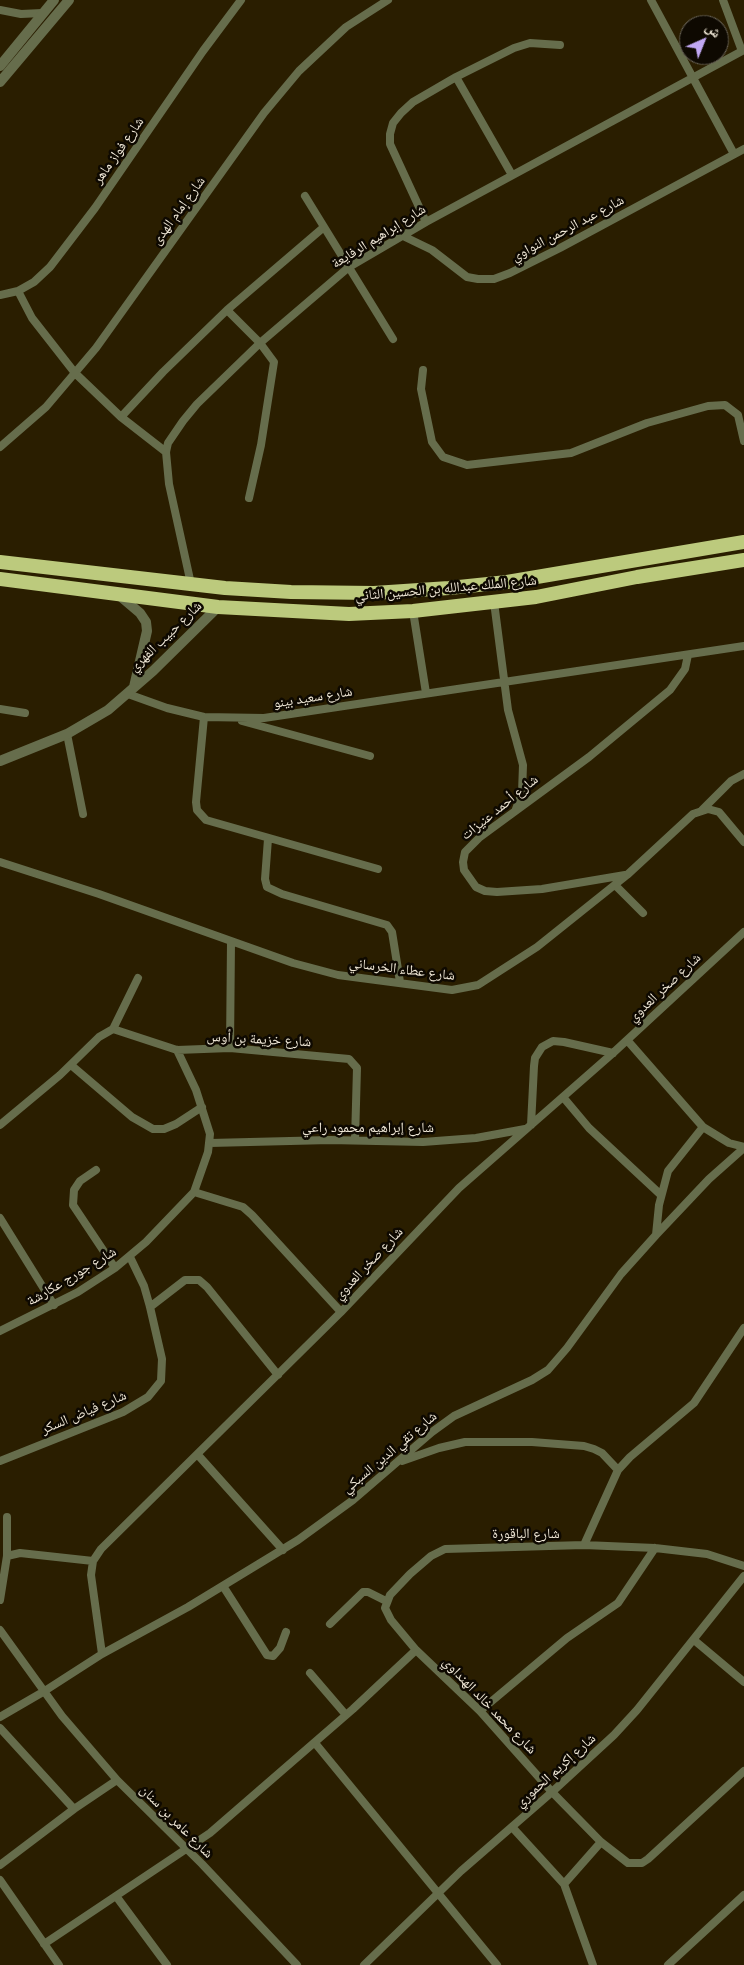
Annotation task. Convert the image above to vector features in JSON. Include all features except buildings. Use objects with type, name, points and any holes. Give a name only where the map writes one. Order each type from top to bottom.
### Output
[{"type":"highway","name":"شارع الملك عبدالله بن الحسين الثاني","points":[[0,562],[191,584],[332,594],[450,588],[574,571],[744,542]]},
{"type":"highway","name":"شارع الملك عبدالله بن الحسين الثاني","points":[[0,579],[218,607],[342,614],[412,611],[536,598],[637,577],[744,560]]},
{"type":"street","points":[[0,66],[54,0]]},
{"type":"street","points":[[0,82],[69,0]]},
{"type":"street","name":"شارع فواز ماهر","points":[[0,295],[18,291],[34,282],[65,249],[203,51],[241,0]]},
{"type":"street","name":"شارع إمام الهدى","points":[[0,447],[32,421],[96,348],[270,106],[316,54],[346,26],[388,0]]},
{"type":"street","points":[[651,0],[734,154]]},
{"type":"street","points":[[723,0],[743,50]]},
{"type":"street","points":[[0,10],[21,14],[42,13]]},
{"type":"street","points":[[426,222],[394,157],[390,134],[393,123],[413,102],[456,77],[514,48],[530,43],[560,45]]},
{"type":"street","name":"شارع إبراهيم الرفايعة","points":[[166,452],[168,443],[183,421],[260,343],[349,267],[426,222],[743,50]]},
{"type":"street","points":[[456,77],[512,175]]},
{"type":"street","name":"شارع عبد الرحمن النواوي","points":[[403,236],[432,250],[467,277],[478,280],[494,278],[510,273],[552,252],[744,149]]},
{"type":"street","points":[[306,196],[393,339]]},
{"type":"street","points":[[121,417],[163,372],[227,310],[324,227]]},
{"type":"street","points":[[18,291],[32,318],[75,373],[121,417],[166,452],[169,484],[191,584]]},
{"type":"street","points":[[227,310],[272,356],[274,366],[249,498]]},
{"type":"street","points":[[423,370],[421,389],[432,442],[443,456],[467,465],[478,466],[571,453],[646,423],[708,406],[725,405],[738,415],[744,441]]},
{"type":"street","name":"شارع حبيب الفهري","points":[[120,595],[140,613],[146,622],[147,631],[131,691]]},
{"type":"street","points":[[494,602],[508,710],[523,765],[522,793],[515,811]]},
{"type":"street","name":"شارع حبيب الفهري","points":[[0,761],[67,734],[96,718],[131,691],[218,607]]},
{"type":"street","points":[[412,611],[426,693]]},
{"type":"street","name":"شارع سعيد بينو","points":[[131,691],[167,708],[204,717],[233,719],[290,716],[426,693],[573,673],[744,646]]},
{"type":"street","name":"شارع أحمد عنيزات","points":[[627,875],[514,892],[485,890],[476,886],[464,870],[465,852],[480,837],[589,757],[659,700],[680,678],[685,670],[688,655]]},
{"type":"street","points":[[0,710],[25,713]]},
{"type":"street","points":[[204,717],[197,779],[197,810],[206,820],[378,869]]},
{"type":"street","points":[[233,719],[370,756]]},
{"type":"street","points":[[67,734],[83,814]]},
{"type":"street","name":"شارع عطاء الخرساني","points":[[0,862],[99,894],[231,942],[320,971],[452,990],[478,985],[537,947],[627,875],[688,819],[702,810],[731,781],[744,774]]},
{"type":"street","points":[[702,810],[719,812],[744,842]]},
{"type":"street","points":[[268,839],[265,879],[267,887],[282,894],[387,925],[392,932],[400,982]]},
{"type":"street","points":[[615,885],[644,912]]},
{"type":"street","name":"شارع صخر العدوي","points":[[93,1561],[107,1542],[198,1455],[341,1312],[459,1188],[613,1053],[744,932]]},
{"type":"street","points":[[230,1048],[231,942]]},
{"type":"street","points":[[0,1125],[71,1065],[98,1037],[113,1028],[138,978]]},
{"type":"street","name":"شارع خزيمة بن أوس","points":[[113,1028],[177,1050],[230,1048],[343,1057],[353,1061],[357,1068],[355,1140]]},
{"type":"street","points":[[627,1040],[703,1127],[729,1143],[744,1147]]},
{"type":"street","points":[[528,1127],[535,1058],[542,1047],[553,1042],[564,1042],[613,1053]]},
{"type":"street","name":"شارع جورج عكارشة","points":[[0,1330],[54,1304],[115,1268],[130,1257],[194,1192],[210,1142],[207,1120],[177,1050]]},
{"type":"street","points":[[71,1065],[132,1117],[154,1129],[164,1129],[176,1124],[202,1107]]},
{"type":"street","points":[[563,1097],[589,1128],[661,1195]]},
{"type":"street","name":"شارع إبراهيم محمود راعي","points":[[210,1142],[355,1140],[423,1142],[456,1140],[528,1127]]},
{"type":"street","points":[[656,1235],[661,1195],[672,1164],[703,1127]]},
{"type":"street","name":"شارع تقي الدين السبكي","points":[[0,1717],[102,1654],[223,1586],[282,1550],[338,1512],[432,1432],[454,1416],[532,1380],[548,1370],[568,1348],[621,1274],[709,1178],[744,1147]]},
{"type":"street","points":[[96,1170],[80,1181],[74,1190],[73,1205],[115,1268]]},
{"type":"street","points":[[194,1192],[243,1208],[252,1215],[341,1312]]},
{"type":"street","points":[[0,1218],[54,1304]]},
{"type":"street","name":"شارع فياض السكر","points":[[0,1461],[123,1412],[138,1404],[155,1390],[161,1381],[162,1359],[150,1306],[144,1286],[130,1257]]},
{"type":"street","points":[[150,1306],[185,1280],[199,1280],[207,1287],[278,1375]]},
{"type":"street","points":[[584,1545],[618,1470],[630,1457],[694,1403],[744,1328]]},
{"type":"street","points":[[396,1464],[453,1444],[494,1441],[584,1446],[602,1453],[618,1470]]},
{"type":"street","points":[[198,1455],[282,1550]]},
{"type":"street","points":[[0,1600],[7,1556],[7,1517]]},
{"type":"street","name":"شارع الباقورة","points":[[386,1601],[423,1562],[445,1549],[584,1545],[655,1548],[707,1554],[744,1566]]},
{"type":"street","points":[[480,1711],[567,1638],[618,1603],[655,1548]]},
{"type":"street","points":[[7,1556],[20,1554],[93,1561],[91,1575],[102,1654]]},
{"type":"street","name":"شارع إكريم الحموري","points":[[364,1965],[438,1893],[552,1792],[627,1721],[744,1576]]},
{"type":"street","points":[[223,1586],[266,1655],[273,1656],[280,1648],[286,1632]]},
{"type":"street","points":[[44,1944],[210,1833],[346,1715],[416,1650],[386,1613],[386,1601],[368,1592],[363,1592],[330,1624]]},
{"type":"street","name":"شارع عامر بن سنان","points":[[0,1630],[43,1692],[117,1780],[187,1849],[297,1965]]},
{"type":"street","points":[[694,1640],[744,1682]]},
{"type":"street","name":"شارع محمد خالد الهنداوي","points":[[416,1650],[480,1711],[552,1792],[601,1842],[628,1863],[642,1863],[744,1771]]},
{"type":"street","points":[[310,1673],[346,1715]]},
{"type":"street","points":[[0,1728],[74,1809]]},
{"type":"street","points":[[315,1742],[497,1965]]},
{"type":"street","points":[[0,1865],[74,1809],[117,1780]]},
{"type":"street","points":[[512,1827],[564,1884],[593,1965]]},
{"type":"street","points":[[564,1884],[601,1842]]},
{"type":"street","points":[[0,1880],[59,1965]]},
{"type":"street","points":[[668,1965],[744,1895]]},
{"type":"street","points":[[116,1896],[167,1965]]}]
